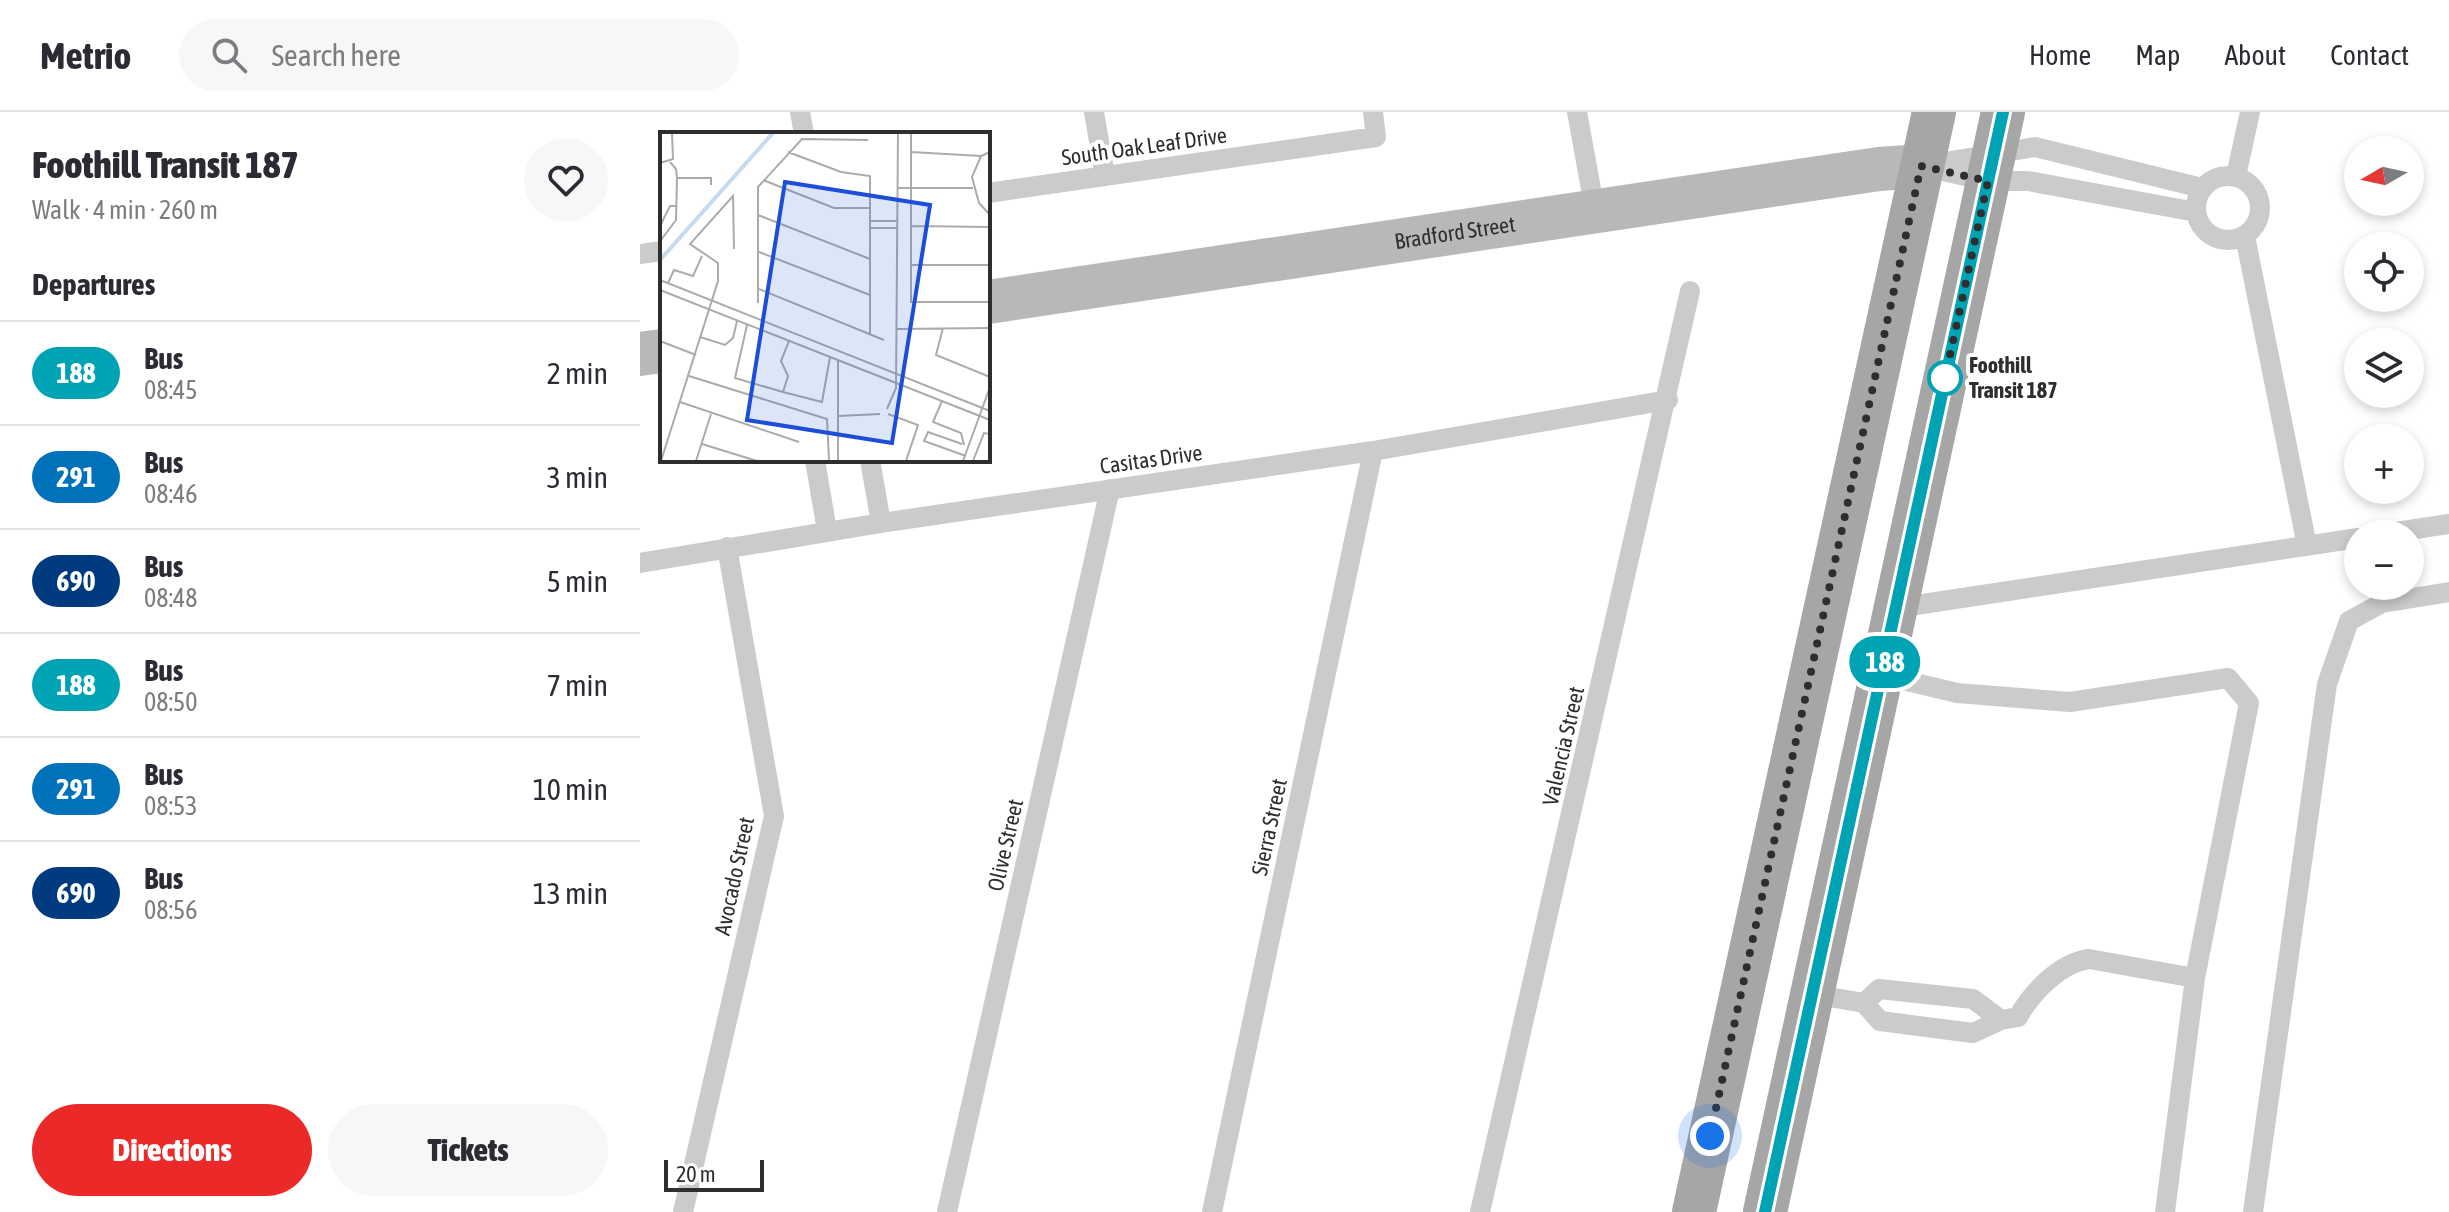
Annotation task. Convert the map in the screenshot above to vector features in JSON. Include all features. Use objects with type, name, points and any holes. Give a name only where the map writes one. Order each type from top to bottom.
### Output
[{"type":"main road","points":[[1694,1212],[1934,112]]},
{"type":"main road","points":[[1765,1212],[1995,148]]},
{"type":"street","name":"Bradford Street","points":[[990,302],[1879,169],[1921,166]]},
{"type":"street","points":[[640,354],[660,351]]},
{"type":"lane","points":[[800,112],[804,132]]},
{"type":"lane","points":[[1094,112],[1105,176]]},
{"type":"lane","name":"South Oak Leaf Drive","points":[[990,193],[1376,137],[1373,112]]},
{"type":"lane","points":[[1577,112],[1595,211]]},
{"type":"lane","points":[[2236,176],[2250,112]]},
{"type":"lane","points":[[1921,166],[1995,148],[2035,147],[2202,188]]},
{"type":"lane","points":[[1921,166],[1995,148]]},
{"type":"lane","points":[[1995,148],[2028,181],[2196,212]]},
{"type":"lane","points":[[2236,176],[2254,188],[2261,209],[2259,220],[2245,236],[2224,240],[2214,237],[2199,222],[2196,212],[2202,188],[2217,177],[2236,176]]},
{"type":"lane","points":[[2245,236],[2307,546]]},
{"type":"lane","points":[[640,254],[660,251]]},
{"type":"lane","name":"Valencia Street","points":[[1480,1212],[1668,400],[1690,291]]},
{"type":"lane","name":"Casitas Drive","points":[[640,563],[827,531],[1373,451],[1668,400]]},
{"type":"lane","name":"Sierra Street","points":[[1212,1212],[1373,451]]},
{"type":"lane","points":[[815,462],[827,531]]},
{"type":"lane","points":[[870,462],[881,523]]},
{"type":"lane","name":"Olive Street","points":[[947,1212],[1110,489]]},
{"type":"lane","points":[[2424,528],[2449,524]]},
{"type":"lane","points":[[1896,608],[2344,540]]},
{"type":"lane","name":"Avocado Street","points":[[683,1212],[774,816],[727,547]]},
{"type":"lane","points":[[2253,1212],[2327,684],[2349,621],[2382,603],[2449,592]]},
{"type":"lane","points":[[1882,675],[1957,693],[2070,702],[2228,678],[2249,703],[2195,978],[2165,1212]]},
{"type":"lane","points":[[1812,994],[1864,1003],[1880,1021],[1973,1033],[2001,1020],[2018,1017],[2029,997],[2074,961],[2089,959],[2195,978]]},
{"type":"lane","points":[[1864,1003],[1879,989],[1973,999],[2001,1020]]},
{"type":"bus line","name":"188","points":[[1765,1212],[2003,112]]},
{"type":"place","name":"Foothill Transit 187","points":[[1945,378]]},
{"type":"route","points":[[1710,1136],[1921,166],[1988,181],[1943,387],[1945,378]]}]
